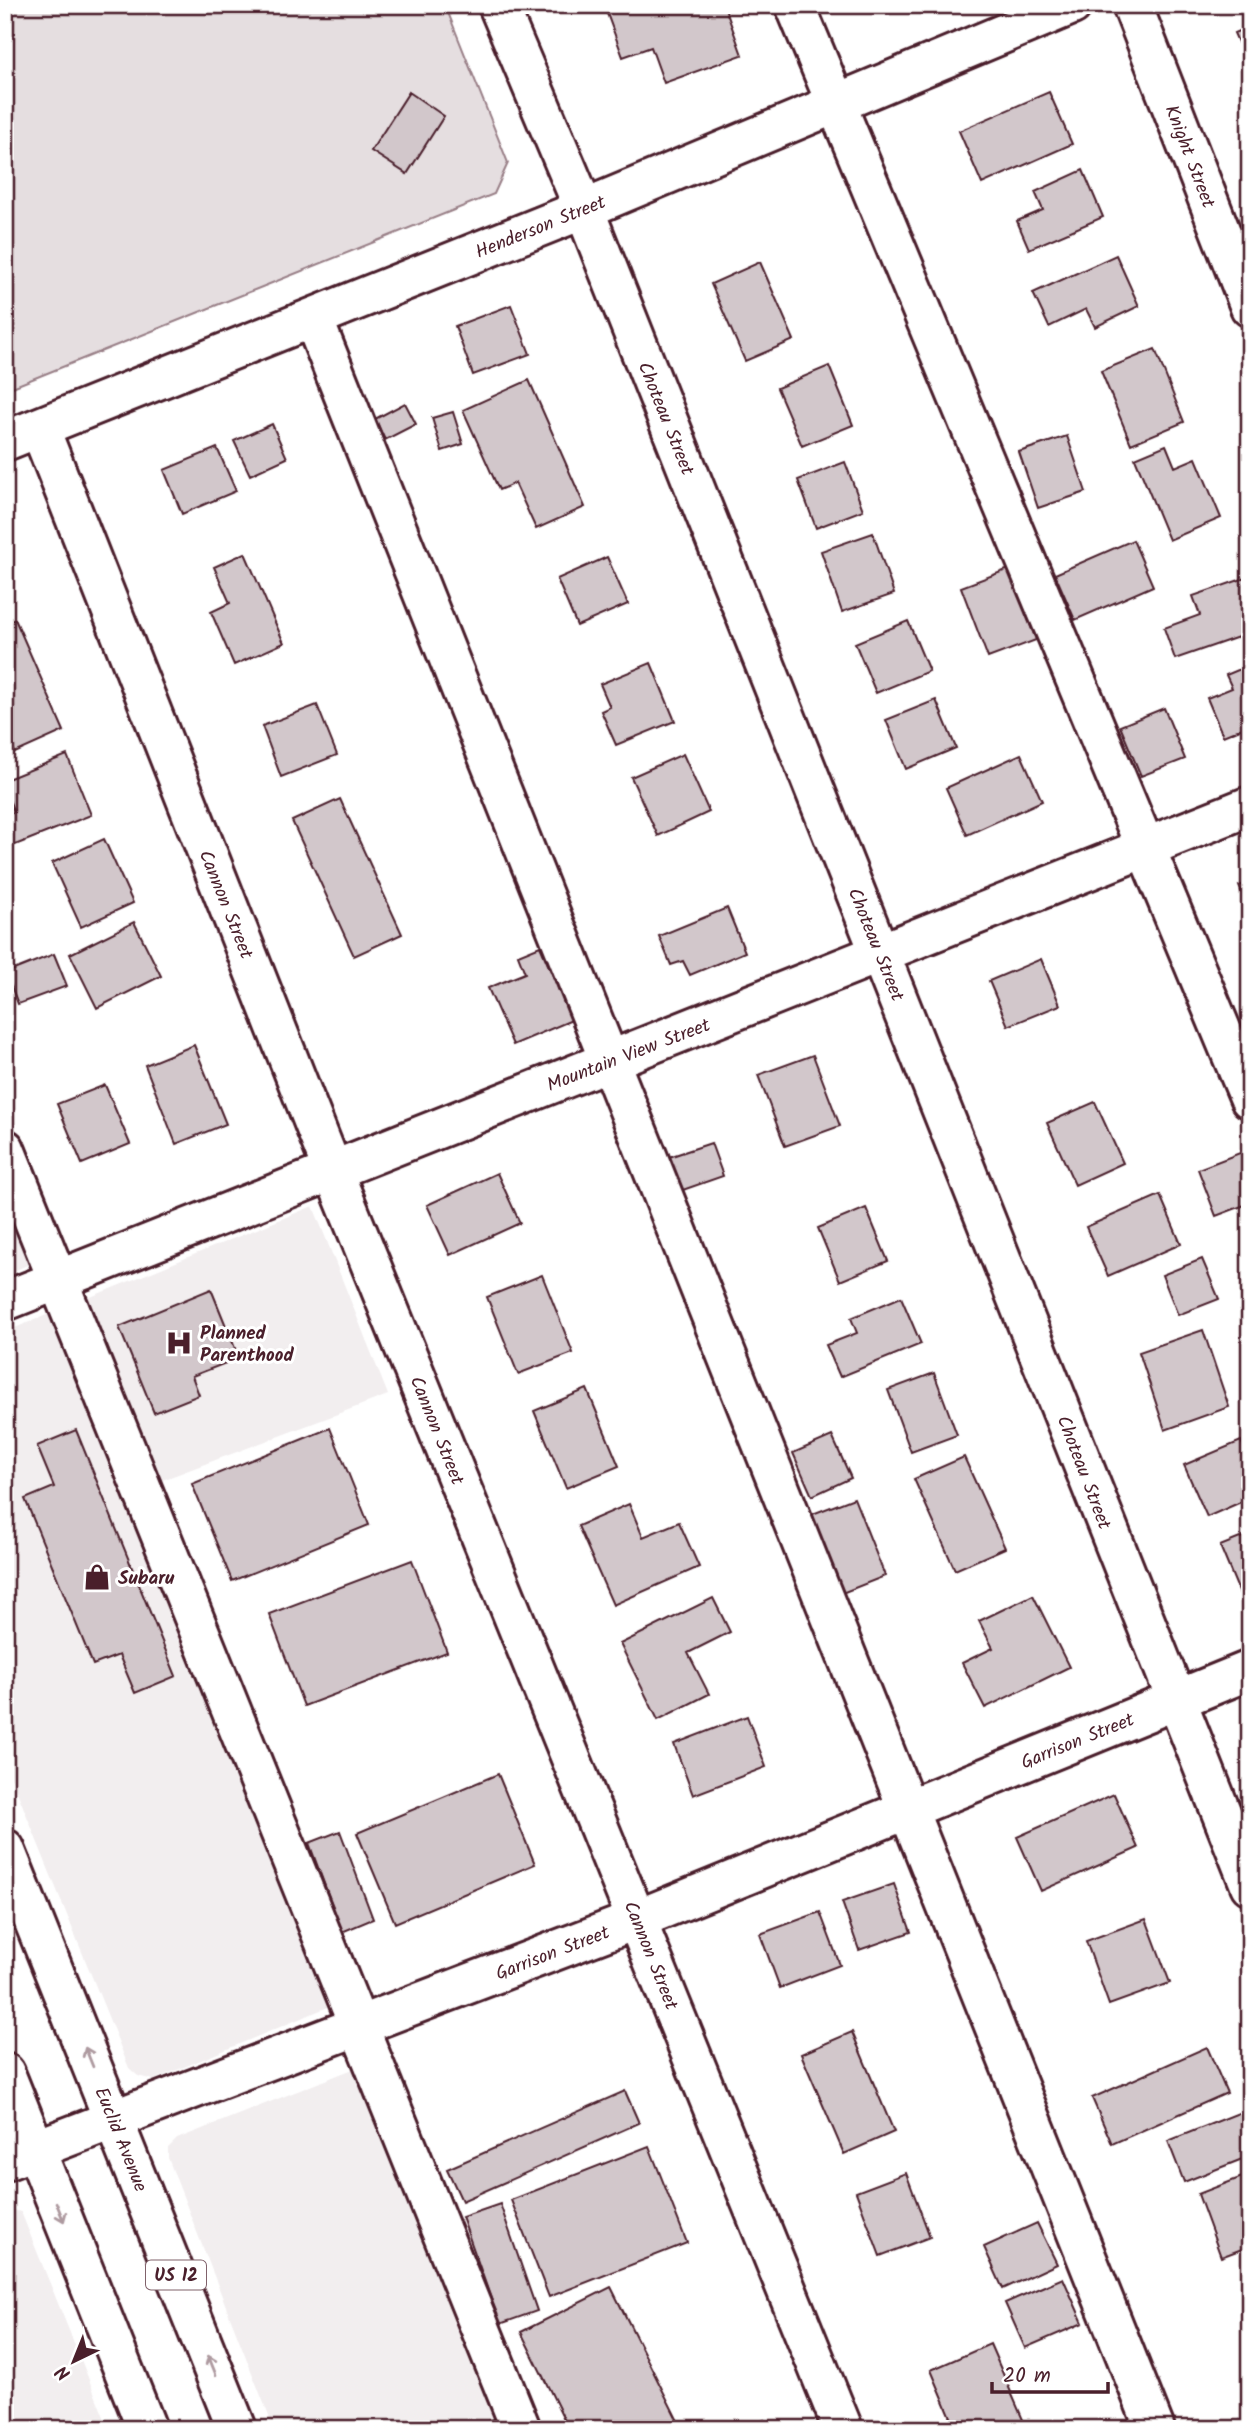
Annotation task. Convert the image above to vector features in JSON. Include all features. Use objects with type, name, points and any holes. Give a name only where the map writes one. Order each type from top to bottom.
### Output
[{"type":"main road","name":"Choteau Street","points":[[498,5],[584,209],[1250,1885]]},
{"type":"main road","points":[[795,5],[1250,1099]]},
{"type":"main road","name":"Henderson Street","points":[[23,435],[584,209],[1072,5]]},
{"type":"main road","name":"Knight Street","points":[[1132,5],[1250,307]]},
{"type":"main road","points":[[313,318],[1155,2429]]},
{"type":"main road","name":"Cannon Street","points":[[23,435],[332,1169],[843,2429]]},
{"type":"main road","name":"Mountain View Street","points":[[5,1301],[1250,806]]},
{"type":"main road","points":[[5,1149],[522,2429]]},
{"type":"main road","name":"Garrison Street","points":[[20,2155],[638,1919],[1250,1670]]},
{"type":"main road","name":"Euclid Avenue","points":[[5,1849],[237,2429]]},
{"type":"main road","points":[[5,2073],[20,2155],[147,2429]]},
{"type":"shaded area","points":[[5,5],[445,5],[508,163],[494,194],[5,390]]},
{"type":"shaded area","points":[[5,1149],[47,1256],[5,1275]]},
{"type":"shaded area","points":[[313,1206],[388,1395],[141,1488],[347,1999],[153,2080],[138,2076],[129,2068],[5,1762],[5,1332]]},
{"type":"shaded area","points":[[373,2061],[521,2429],[274,2429],[168,2158],[168,2148],[177,2139]]},
{"type":"shaded area","points":[[5,2208],[21,2212],[109,2429],[5,2429]]},
{"type":"building","points":[[612,5],[724,5],[742,55],[664,83],[651,47],[623,57],[605,8]]},
{"type":"building","points":[[1250,26],[1250,69],[1234,33]]},
{"type":"building","points":[[409,92],[444,116],[407,174],[371,151]]},
{"type":"building","points":[[1049,92],[1072,144],[982,184],[959,131]]},
{"type":"building","points":[[1083,170],[1103,217],[1029,249],[1017,221],[1043,210],[1035,192]]},
{"type":"building","points":[[1116,255],[1139,306],[1095,327],[1086,309],[1049,327],[1033,293]]},
{"type":"building","points":[[760,262],[794,340],[745,361],[711,284]]},
{"type":"building","points":[[511,305],[530,354],[473,375],[455,326]]},
{"type":"building","points":[[1155,349],[1184,422],[1131,444],[1101,371]]},
{"type":"building","points":[[829,366],[853,425],[802,446],[777,388]]},
{"type":"building","points":[[529,380],[585,507],[536,529],[515,483],[499,490],[463,410]]},
{"type":"building","points":[[405,403],[416,424],[385,440],[375,419]]},
{"type":"building","points":[[453,412],[463,444],[442,451],[432,418]]},
{"type":"building","points":[[272,424],[287,458],[250,475],[234,441]]},
{"type":"building","points":[[1067,436],[1086,492],[1038,508],[1019,452]]},
{"type":"building","points":[[1166,445],[1175,467],[1196,458],[1221,518],[1169,540],[1135,458]]},
{"type":"building","points":[[217,448],[236,491],[182,514],[164,470]]},
{"type":"building","points":[[845,462],[863,510],[816,528],[798,480]]},
{"type":"building","points":[[873,533],[894,594],[842,612],[821,551]]},
{"type":"building","points":[[1133,540],[1153,586],[1075,620],[1055,574]]},
{"type":"building","points":[[245,553],[284,643],[234,665],[211,612],[230,603],[214,567]]},
{"type":"building","points":[[607,557],[628,604],[577,626],[557,579]]},
{"type":"building","points":[[1009,569],[1036,640],[988,658],[961,587]]},
{"type":"building","points":[[1245,578],[1250,591],[1250,633],[1175,659],[1164,628],[1200,615],[1193,596]]},
{"type":"building","points":[[15,619],[64,731],[15,753],[5,730],[5,624]]},
{"type":"building","points":[[908,621],[929,671],[876,693],[855,643]]},
{"type":"building","points":[[651,663],[675,721],[616,745],[601,711],[610,707],[600,684]]},
{"type":"building","points":[[1250,665],[1250,725],[1223,736],[1207,698],[1232,688],[1226,675]]},
{"type":"building","points":[[936,700],[956,748],[906,769],[886,720]]},
{"type":"building","points":[[317,705],[337,755],[281,777],[262,726]]},
{"type":"building","points":[[1164,708],[1185,759],[1141,776],[1120,726]]},
{"type":"building","points":[[683,754],[709,812],[658,836],[631,777]]},
{"type":"building","points":[[1021,754],[1042,801],[967,835],[946,788]]},
{"type":"building","points":[[67,755],[91,815],[5,849],[5,815],[14,812],[5,790],[5,780]]},
{"type":"building","points":[[340,799],[402,934],[354,956],[292,821]]},
{"type":"building","points":[[104,839],[133,903],[81,927],[52,863]]},
{"type":"building","points":[[1250,882],[1250,912],[1239,886]]},
{"type":"building","points":[[727,908],[745,952],[690,975],[683,961],[671,965],[659,936]]},
{"type":"building","points":[[134,922],[161,976],[97,1008],[70,954]]},
{"type":"building","points":[[540,946],[572,1020],[513,1045],[488,988],[525,973],[518,955]]},
{"type":"building","points":[[54,954],[67,986],[18,1004],[6,973]]},
{"type":"building","points":[[1041,959],[1060,1005],[1008,1026],[989,981]]},
{"type":"building","points":[[194,1045],[226,1124],[176,1144],[145,1065]]},
{"type":"building","points":[[813,1055],[840,1126],[785,1146],[758,1075]]},
{"type":"building","points":[[105,1085],[130,1144],[82,1164],[57,1104]]},
{"type":"building","points":[[1095,1102],[1123,1163],[1075,1185],[1047,1123]]},
{"type":"building","points":[[711,1143],[723,1176],[680,1191],[669,1157]]},
{"type":"building","points":[[1245,1151],[1250,1165],[1250,1203],[1216,1216],[1198,1169]]},
{"type":"building","points":[[497,1173],[520,1223],[450,1255],[427,1205]]},
{"type":"building","points":[[1160,1195],[1181,1244],[1108,1276],[1086,1227]]},
{"type":"building","points":[[866,1208],[888,1261],[840,1281],[818,1228]]},
{"type":"building","points":[[1202,1259],[1219,1299],[1178,1315],[1162,1275]]},
{"type":"building","points":[[542,1275],[573,1353],[518,1374],[487,1297]]},
{"type":"building","name":"Planned Parenthood","points":[[211,1289],[239,1358],[192,1376],[199,1395],[154,1413],[119,1327]]},
{"type":"building","points":[[901,1297],[921,1344],[840,1377],[826,1345],[857,1333],[851,1318]]},
{"type":"building","points":[[1203,1330],[1229,1407],[1165,1430],[1139,1352]]},
{"type":"building","points":[[934,1373],[957,1435],[911,1452],[888,1390]]},
{"type":"building","points":[[587,1389],[619,1466],[566,1488],[534,1411]]},
{"type":"building","points":[[330,1428],[369,1525],[232,1581],[192,1484]]},
{"type":"building","name":"Subaru","points":[[76,1430],[176,1676],[135,1693],[119,1655],[93,1665],[25,1499],[54,1487],[37,1446]]},
{"type":"building","points":[[832,1436],[851,1478],[812,1496],[793,1453]]},
{"type":"building","points":[[1241,1441],[1250,1461],[1250,1498],[1207,1517],[1184,1465]]},
{"type":"building","points":[[964,1457],[1005,1548],[955,1570],[914,1479]]},
{"type":"building","points":[[854,1498],[885,1576],[832,1597],[802,1518]]},
{"type":"building","points":[[629,1504],[643,1537],[679,1522],[699,1567],[613,1605],[578,1526]]},
{"type":"building","points":[[1250,1534],[1250,1596],[1242,1599],[1220,1546]]},
{"type":"building","points":[[412,1560],[447,1652],[304,1706],[269,1614]]},
{"type":"building","points":[[1033,1595],[1069,1667],[985,1708],[962,1663],[993,1648],[979,1621]]},
{"type":"building","points":[[713,1598],[730,1632],[688,1653],[709,1694],[658,1720],[620,1644]]},
{"type":"building","points":[[747,1716],[766,1767],[693,1795],[674,1744]]},
{"type":"building","points":[[498,1774],[535,1864],[395,1923],[357,1833]]},
{"type":"building","points":[[1114,1794],[1138,1848],[1041,1891],[1017,1837]]},
{"type":"building","points":[[340,1831],[373,1919],[342,1932],[309,1843]]},
{"type":"building","points":[[894,1884],[911,1932],[859,1950],[842,1902]]},
{"type":"building","points":[[820,1912],[840,1965],[780,1988],[760,1934]]},
{"type":"building","points":[[1146,1919],[1170,1983],[1109,2005],[1086,1941]]},
{"type":"building","points":[[852,2032],[894,2132],[844,2154],[801,2054]]},
{"type":"building","points":[[1207,2047],[1227,2093],[1112,2144],[1092,2098]]},
{"type":"building","points":[[625,2091],[639,2123],[462,2201],[447,2169]]},
{"type":"building","points":[[1241,2112],[1250,2134],[1250,2156],[1184,2182],[1168,2141]]},
{"type":"building","points":[[649,2146],[687,2243],[549,2297],[511,2200]]},
{"type":"building","points":[[906,2173],[930,2237],[880,2256],[856,2192]]},
{"type":"building","points":[[1250,2174],[1250,2246],[1221,2257],[1198,2194]]},
{"type":"building","points":[[500,2204],[537,2311],[500,2324],[462,2217]]},
{"type":"building","points":[[1037,2223],[1057,2264],[1003,2289],[984,2247]]},
{"type":"building","points":[[1063,2278],[1083,2323],[1025,2348],[1005,2303]]},
{"type":"building","points":[[611,2287],[679,2423],[667,2429],[569,2429],[521,2332]]},
{"type":"building","points":[[990,2344],[1027,2429],[956,2429],[931,2370]]},
{"type":"building","points":[[494,2419],[498,2429],[468,2429]]},
{"type":"building","points":[[764,2420],[768,2429],[742,2429]]},
{"type":"place","name":"Planned Parenthood","points":[[179,1343]]},
{"type":"place","name":"Subaru","points":[[97,1577]]}]
